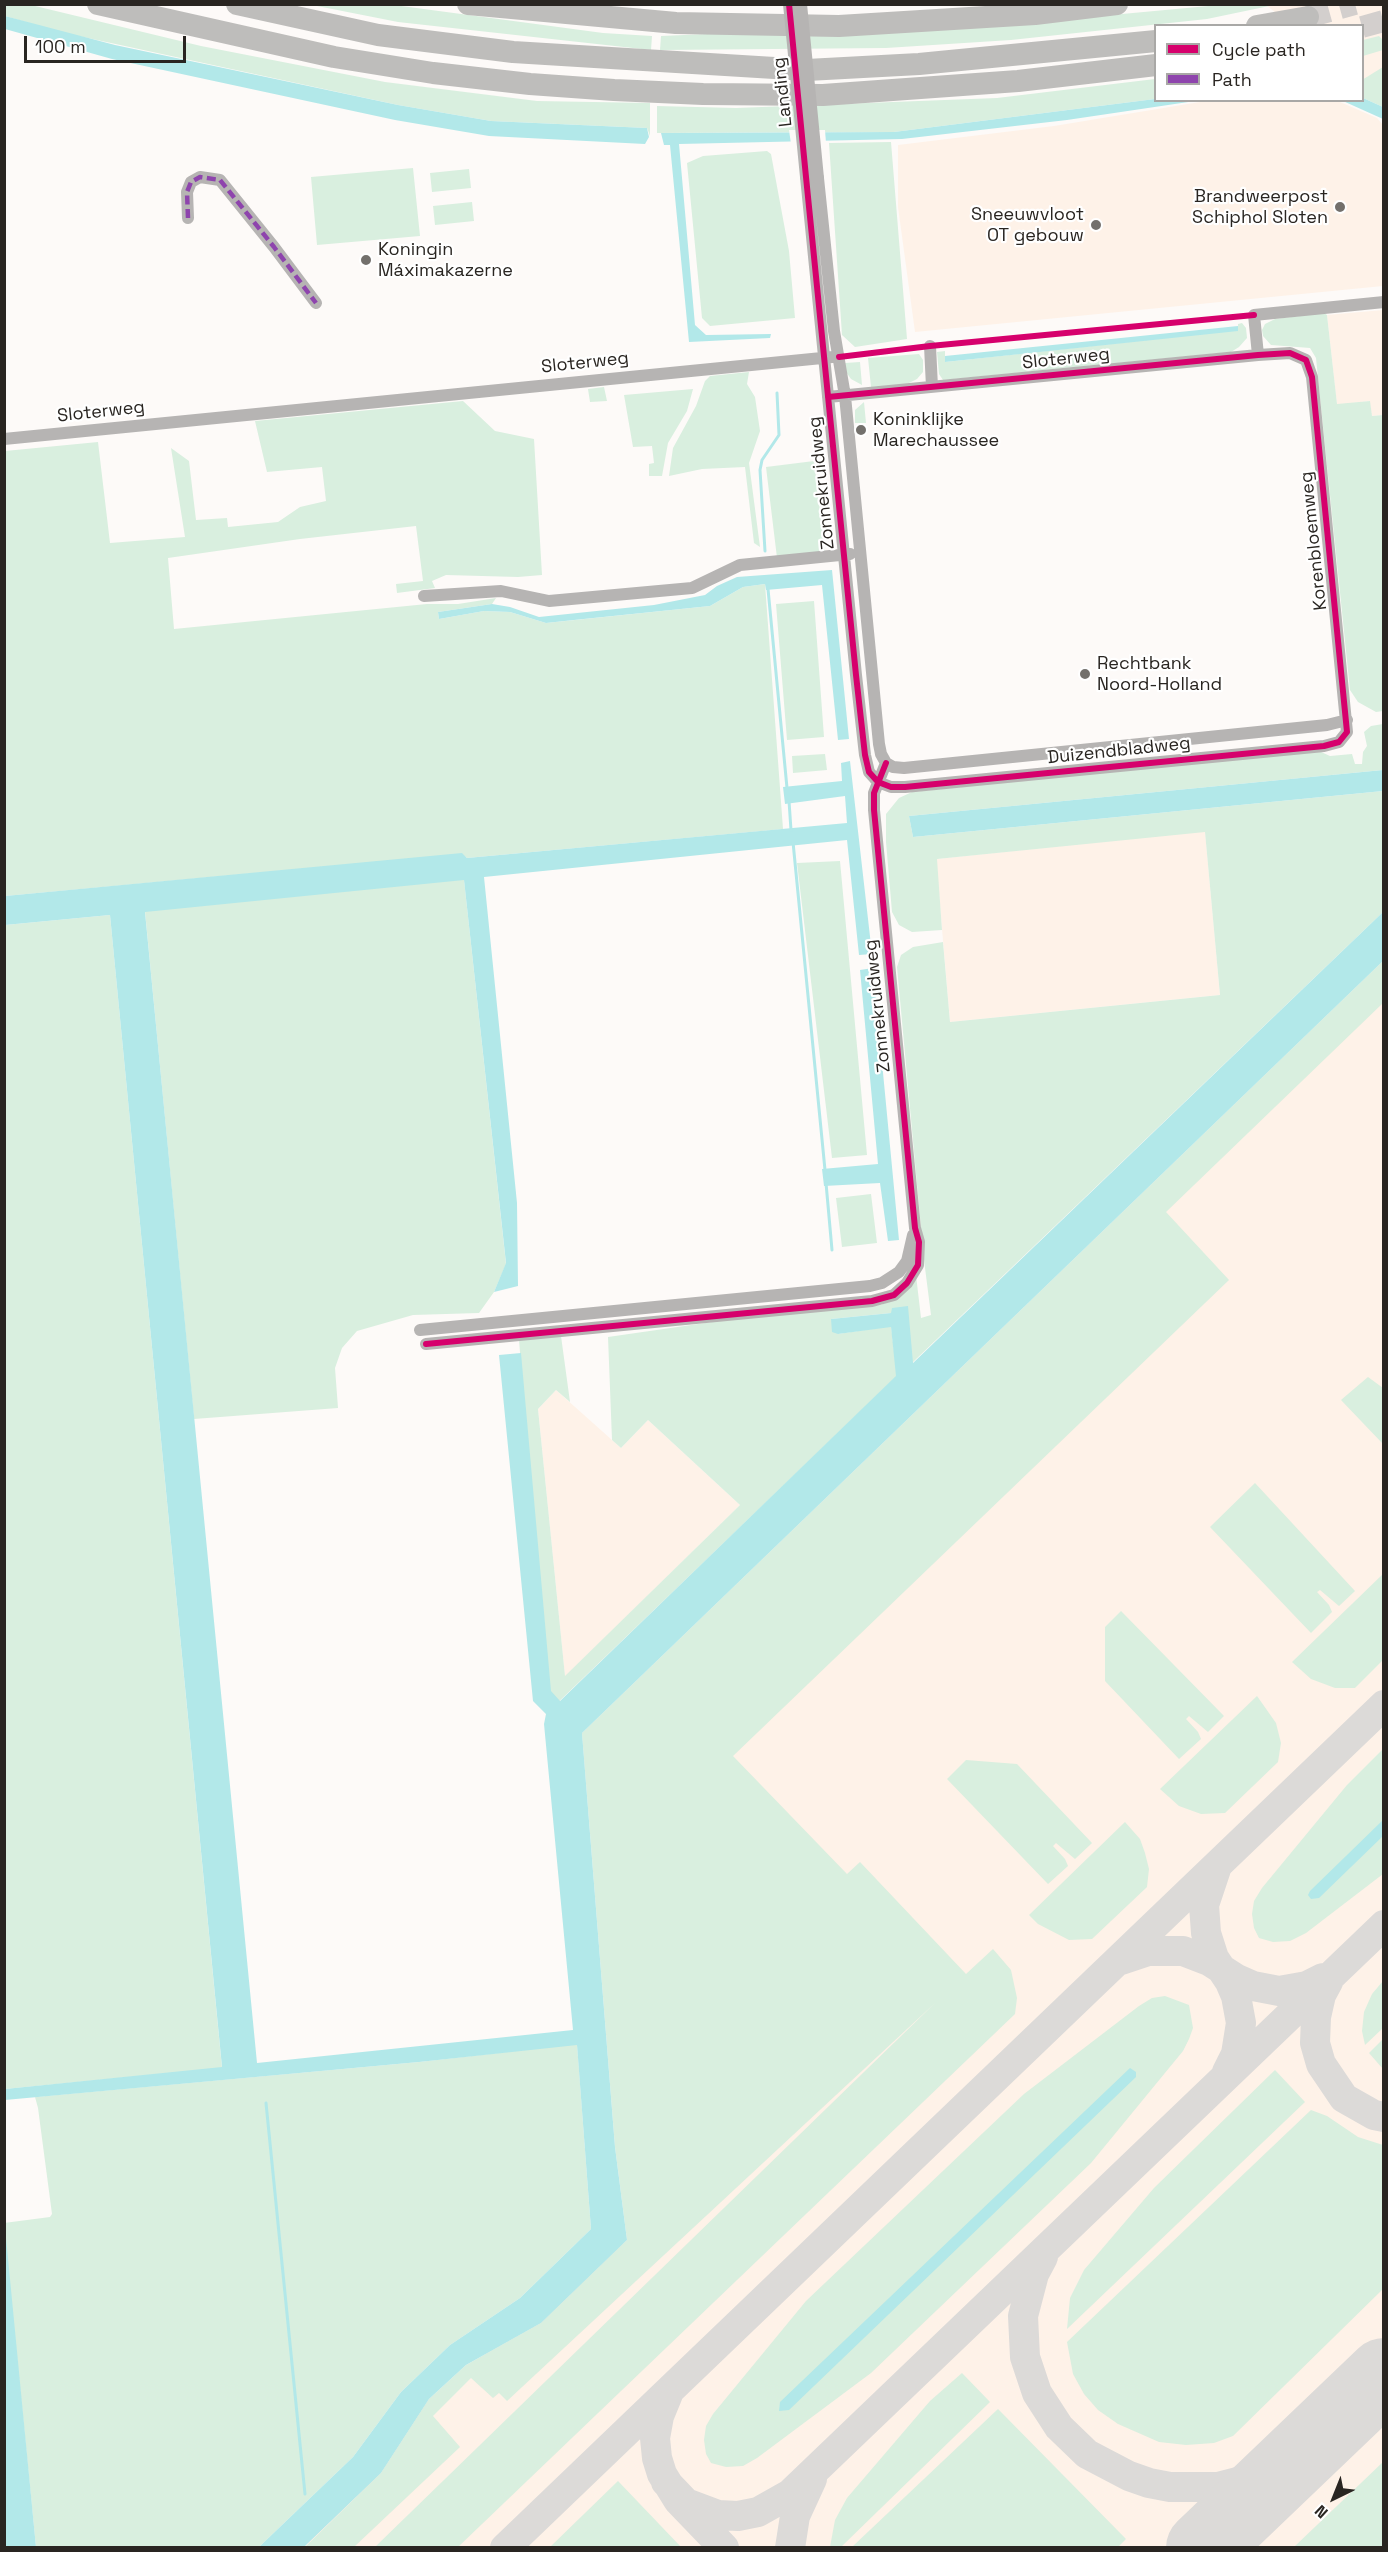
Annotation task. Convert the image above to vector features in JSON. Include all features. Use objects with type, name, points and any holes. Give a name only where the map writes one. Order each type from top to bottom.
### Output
[{"type":"highway","points":[[98,4],[214,32],[334,57],[433,73],[530,84],[614,90],[813,95],[925,89],[1154,65]]},
{"type":"highway","points":[[237,4],[378,35],[513,52],[807,70],[919,64],[1154,41]]},
{"type":"highway","points":[[468,4],[676,23],[839,26],[1035,14],[1117,4]]},
{"type":"highway","points":[[1268,24],[1308,17]]},
{"type":"street","name":"Landing","points":[[789,4],[812,177]]},
{"type":"street","name":"Landing","points":[[801,4],[812,177]]},
{"type":"street","points":[[188,218],[187,192],[191,182],[200,177],[220,180],[316,303]]},
{"type":"street","name":"Zonnekruidweg","points":[[426,1344],[884,1299],[894,1295],[907,1283],[918,1265],[919,1242],[915,1228],[874,810],[874,793],[886,763],[879,744],[844,396],[812,177]]},
{"type":"street","name":"Zonnekruidweg","points":[[812,177],[828,397],[865,755],[869,772],[878,782]]},
{"type":"street","points":[[1258,355],[1254,315],[1383,302]]},
{"type":"street","points":[[930,346],[932,387]]},
{"type":"street","name":"Sloterweg","points":[[828,397],[1258,355],[1290,353],[1306,360]]},
{"type":"street","name":"Sloterweg","points":[[4,439],[839,357]]},
{"type":"street","name":"Korenbloemweg","points":[[1306,360],[1312,377],[1347,720]]},
{"type":"street","points":[[424,596],[501,591],[549,601],[692,588],[740,565],[860,553]]},
{"type":"street","name":"Duizendbladweg","points":[[878,782],[891,787],[905,788],[1324,746],[1339,742],[1347,732],[1347,720],[1327,725],[904,768],[893,767],[886,763]]},
{"type":"street","points":[[420,1330],[882,1284],[899,1272],[907,1261],[915,1228]]},
{"type":"shaded area","points":[[1266,5],[1383,5],[1383,107],[1364,89],[1364,24],[1290,24]]},
{"type":"shaded area","points":[[1200,102],[1340,102],[1377,118],[1383,125],[1383,286],[915,332],[898,207],[898,145],[1054,126]]},
{"type":"shaded area","points":[[1383,310],[1383,415],[1372,416],[1369,401],[1337,405],[1327,315]]},
{"type":"shaded area","points":[[1205,831],[1220,995],[950,1022],[936,859]]},
{"type":"shaded area","points":[[1383,961],[1383,2547],[304,2548],[429,2399],[627,2240],[582,1733]]},
{"type":"shaded area","points":[[556,1390],[621,1448],[648,1420],[740,1505],[565,1677],[538,1409]]},
{"type":"green space","points":[[4,5],[31,5],[201,46],[385,82],[537,101],[650,103],[650,136],[647,128],[491,121],[398,105],[60,32],[5,16]]},
{"type":"green space","points":[[312,5],[394,5],[603,33],[652,36],[651,50],[398,22]]},
{"type":"green space","points":[[1219,5],[1274,5],[1207,19],[1011,40],[886,48],[660,50],[661,36],[1079,18]]},
{"type":"green space","points":[[1379,36],[1383,40],[1383,50],[1364,56],[1364,40]]},
{"type":"green space","points":[[1383,67],[1383,107],[1364,98],[1364,79]]},
{"type":"green space","points":[[1154,79],[1154,99],[894,132],[657,133],[657,106],[736,108],[997,98]]},
{"type":"green space","points":[[891,142],[907,339],[855,347],[842,335],[829,143]]},
{"type":"green space","points":[[767,151],[771,154],[789,251],[795,318],[710,326],[702,318],[687,163],[703,156]]},
{"type":"green space","points":[[413,168],[420,236],[317,245],[311,177]]},
{"type":"green space","points":[[469,169],[471,188],[432,192],[430,173]]},
{"type":"green space","points":[[472,202],[474,221],[435,225],[433,206]]},
{"type":"green space","points":[[1324,313],[1327,315],[1337,404],[1370,401],[1372,416],[1383,415],[1383,711],[1376,712],[1358,702],[1350,690],[1316,358],[1310,348],[1271,345],[1263,336],[1262,330],[1265,324],[1275,319]]},
{"type":"green space","points":[[1242,323],[1246,328],[1247,338],[1231,352],[943,380],[939,374],[937,352],[945,351],[945,362],[1238,330],[1238,324]]},
{"type":"green space","points":[[919,354],[923,360],[923,372],[917,379],[907,384],[871,387],[868,358]]},
{"type":"green space","points":[[860,362],[862,385],[851,379],[846,372],[845,363]]},
{"type":"green space","points":[[749,372],[747,384],[755,397],[760,431],[749,463],[760,547],[754,543],[745,467],[702,469],[669,476],[673,448],[696,406],[705,381],[710,376]]},
{"type":"green space","points":[[604,387],[607,401],[590,402],[588,389]]},
{"type":"green space","points":[[693,389],[687,411],[668,443],[662,476],[649,476],[649,464],[654,463],[652,446],[633,447],[624,395]]},
{"type":"green space","points":[[463,401],[495,431],[534,439],[542,575],[518,577],[446,575],[432,581],[435,588],[397,593],[396,584],[423,581],[416,526],[300,539],[168,558],[174,629],[427,604],[458,604],[496,598],[492,604],[438,612],[439,619],[484,611],[510,612],[546,623],[710,606],[743,587],[765,584],[783,829],[467,858],[462,854],[5,896],[5,451],[98,442],[110,543],[185,537],[171,448],[189,461],[196,520],[227,518],[228,527],[278,522],[300,507],[326,501],[322,467],[267,472],[255,421]]},
{"type":"green space","points":[[864,402],[866,423],[855,423],[855,410]]},
{"type":"green space","points":[[814,461],[826,561],[778,566],[766,467]]},
{"type":"green space","points":[[814,601],[824,737],[787,740],[776,604]]},
{"type":"green space","points":[[1383,724],[1383,770],[909,816],[913,837],[1383,791],[1383,912],[912,1363],[891,1313],[831,1319],[838,1334],[891,1326],[897,1376],[549,1711],[519,1340],[561,1336],[570,1402],[556,1390],[538,1409],[565,1676],[740,1505],[648,1420],[621,1448],[612,1440],[608,1337],[726,1320],[881,1305],[893,1299],[916,1275],[921,1318],[931,1315],[897,967],[901,955],[913,947],[943,942],[950,1022],[1220,995],[1205,832],[937,859],[942,930],[912,932],[899,925],[892,912],[886,814],[899,798],[912,792],[1319,751],[1330,756],[1352,754],[1355,764],[1362,764],[1363,752],[1367,746],[1364,732],[1371,726]]},
{"type":"green space","points":[[825,754],[827,770],[793,773],[792,756]]},
{"type":"green space","points":[[840,861],[867,1155],[832,1158],[797,863]]},
{"type":"green space","points":[[464,880],[506,1264],[494,1292],[479,1313],[413,1315],[357,1331],[342,1348],[335,1368],[338,1408],[194,1419],[145,911]]},
{"type":"green space","points":[[110,915],[222,2068],[5,2089],[5,925]]},
{"type":"green space","points":[[1383,961],[1383,1003],[1166,1212],[1229,1280],[733,1756],[847,1874],[860,1862],[966,1974],[993,1949],[1011,1970],[1017,1998],[1015,2014],[458,2547],[375,2547],[935,2003],[507,2401],[499,2393],[493,2398],[471,2378],[433,2416],[460,2447],[354,2547],[304,2548],[381,2473],[429,2399],[466,2365],[541,2323],[627,2240],[615,2147],[582,1733]]},
{"type":"green space","points":[[871,1194],[877,1243],[842,1247],[836,1198]]},
{"type":"green space","points":[[1368,1377],[1383,1388],[1383,1444],[1341,1400]]},
{"type":"green space","points":[[1255,1483],[1355,1591],[1339,1606],[1320,1590],[1317,1592],[1332,1612],[1311,1633],[1210,1527]]},
{"type":"green space","points":[[1383,1574],[1383,1660],[1355,1688],[1335,1688],[1311,1679],[1292,1662]]},
{"type":"green space","points":[[1121,1611],[1224,1716],[1208,1732],[1189,1716],[1186,1719],[1201,1739],[1179,1759],[1105,1681],[1105,1627]]},
{"type":"green space","points":[[1257,1696],[1276,1723],[1281,1743],[1278,1762],[1225,1813],[1201,1814],[1179,1806],[1160,1789]]},
{"type":"green space","points":[[1383,1749],[1383,1874],[1306,1933],[1290,1941],[1273,1942],[1259,1938],[1254,1928],[1252,1914],[1254,1901],[1262,1888],[1347,1785]]},
{"type":"green space","points":[[966,1760],[1017,1764],[1092,1843],[1075,1859],[1056,1843],[1053,1846],[1068,1866],[1048,1884],[947,1779]]},
{"type":"green space","points":[[1125,1822],[1140,1839],[1145,1853],[1149,1869],[1147,1887],[1092,1939],[1069,1940],[1038,1924],[1029,1915]]},
{"type":"green space","points":[[1383,1981],[1383,2028],[1365,2045],[1362,2031],[1364,2012],[1372,1994]]},
{"type":"green space","points":[[1165,1996],[1189,2005],[1193,2028],[1189,2039],[1183,2051],[1091,2163],[871,2373],[743,2466],[726,2467],[711,2463],[706,2454],[704,2440],[706,2426],[713,2414],[806,2301],[1024,2094],[1139,2006],[1152,1998]]},
{"type":"green space","points":[[1383,2039],[1383,2069],[1369,2053]]},
{"type":"green space","points":[[577,2044],[591,2229],[520,2298],[450,2345],[401,2392],[353,2457],[259,2547],[36,2547],[4,2223],[50,2217],[52,2214],[35,2097],[419,2062]]},
{"type":"green space","points":[[1275,2070],[1305,2102],[1067,2329],[1070,2298],[1084,2270],[1154,2188]]},
{"type":"green space","points":[[1311,2110],[1327,2116],[1358,2137],[1383,2145],[1383,2289],[1233,2436],[1214,2443],[1186,2445],[1159,2442],[1118,2424],[1098,2410],[1084,2394],[1073,2374],[1067,2342]]},
{"type":"green space","points":[[962,2373],[990,2402],[841,2547],[830,2547],[835,2520],[847,2498],[930,2401]]},
{"type":"green space","points":[[998,2409],[1126,2539],[1117,2548],[852,2547]]},
{"type":"green space","points":[[1383,2462],[1383,2547],[1294,2547]]},
{"type":"green space","points":[[618,2481],[681,2547],[549,2548]]},
{"type":"water","points":[[5,16],[115,45],[398,105],[491,121],[647,128],[649,137],[645,144],[489,136],[395,120],[112,59],[5,29]]},
{"type":"water","points":[[1364,98],[1383,107],[1383,119],[1345,102],[1364,102]]},
{"type":"water","points":[[1154,99],[1154,102],[1188,102],[1067,120],[902,139],[679,144],[695,325],[706,335],[771,334],[770,338],[689,342],[670,145],[664,145],[661,133],[894,132]]},
{"type":"water","points":[[1238,326],[1238,331],[945,362],[945,356]]},
{"type":"water","points":[[832,570],[849,739],[838,740],[822,585],[766,590],[765,584],[743,587],[710,606],[546,623],[510,612],[484,611],[439,619],[438,612],[492,604],[510,607],[539,617],[654,605],[705,595],[717,586],[737,577]]},
{"type":"water","points":[[850,761],[872,954],[859,955],[847,840],[484,877],[517,1203],[518,1286],[494,1292],[506,1263],[464,880],[145,912],[257,2063],[573,2030],[544,1724],[546,1714],[533,1701],[499,1355],[521,1353],[551,1691],[560,1701],[896,1376],[891,1327],[838,1334],[832,1332],[831,1319],[891,1313],[892,1308],[908,1306],[913,1363],[1383,912],[1383,961],[582,1733],[615,2147],[627,2240],[541,2323],[466,2365],[429,2399],[381,2473],[304,2547],[259,2547],[353,2457],[401,2392],[450,2345],[520,2298],[591,2229],[577,2045],[5,2100],[5,2089],[222,2067],[110,915],[5,925],[5,896],[462,853],[467,858],[847,823],[845,796],[785,804],[783,787],[842,781],[841,763]]},
{"type":"water","points":[[1383,770],[1383,791],[913,837],[909,816]]},
{"type":"water","points":[[873,968],[899,1240],[888,1241],[880,1183],[824,1186],[822,1169],[878,1164],[860,970]]},
{"type":"water","points":[[1383,1820],[1383,1836],[1319,1898],[1311,1899],[1308,1895],[1310,1891]]},
{"type":"water","points":[[1130,2068],[1136,2072],[1136,2077],[789,2410],[779,2411],[780,2402]]},
{"type":"water","points":[[4,2238],[6,2238],[36,2547],[5,2547]]},
{"type":"pier","points":[[789,130],[825,130],[826,143],[791,144]]},
{"type":"waterway","points":[[765,551],[760,470],[762,460],[779,435],[777,393]]},
{"type":"waterway","points":[[768,589],[787,788]]},
{"type":"waterway","points":[[789,801],[791,830]]},
{"type":"waterway","points":[[793,842],[825,1170]]},
{"type":"waterway","points":[[826,1183],[832,1250]]},
{"type":"waterway","points":[[266,2103],[305,2494]]},
{"type":"taxiway","points":[[505,2548],[1384,1705]]},
{"type":"taxiway","points":[[1216,1869],[1204,1905],[1206,1933],[1214,1958],[1230,1982],[1236,1996],[1241,2023],[1236,2054],[1227,2072]]},
{"type":"taxiway","points":[[666,2482],[686,2503],[718,2515],[738,2516],[758,2512],[790,2494],[1384,1925]]},
{"type":"taxiway","points":[[1121,1960],[1148,1951],[1183,1951],[1209,1961],[1237,1979],[1253,1986],[1279,1991],[1307,1986],[1323,1978]]},
{"type":"taxiway","points":[[1328,1982],[1321,1995],[1316,2017],[1315,2043],[1321,2064],[1344,2098],[1374,2115],[1384,2117]]},
{"type":"taxiway","points":[[1043,2257],[1034,2274],[1023,2316],[1025,2357],[1037,2393],[1059,2427],[1087,2454],[1129,2476],[1149,2483],[1170,2487],[1218,2487],[1268,2471],[1288,2460],[1315,2440]]},
{"type":"taxiway","points":[[668,2394],[659,2416],[655,2438],[657,2458],[662,2474],[678,2500],[724,2548]]},
{"type":"taxiway","points":[[790,2548],[795,2516],[812,2479]]},
{"type":"runway","points":[[1203,2548],[1384,2375]]},
{"type":"tunnel","points":[[1308,17],[1355,4]]},
{"type":"tunnel","points":[[1364,26],[1384,21]]},
{"type":"marked path","points":[[188,218],[187,192],[191,182],[200,177],[220,180],[316,303]]},
{"type":"cycle path","points":[[789,4],[806,177],[856,675],[869,772],[878,782],[891,787],[905,787],[1324,746],[1339,742],[1347,732],[1312,377],[1306,360],[1290,353],[1258,355],[828,397]]},
{"type":"cycle path","points":[[839,357],[1254,315]]},
{"type":"cycle path","points":[[426,1344],[872,1301],[894,1295],[907,1283],[918,1265],[919,1242],[915,1228],[874,810],[874,793],[886,763]]},
{"type":"place","name":"Brandweerpost Schiphol Sloten","points":[[1340,207]]},
{"type":"place","name":"Sneeuwvloot OT gebouw","points":[[1096,225]]},
{"type":"place","name":"Koningin Máximakazerne","points":[[366,260]]},
{"type":"place","name":"Koninklijke Marechaussee","points":[[861,430]]},
{"type":"place","name":"Rechtbank Noord-Holland","points":[[1085,674]]}]
